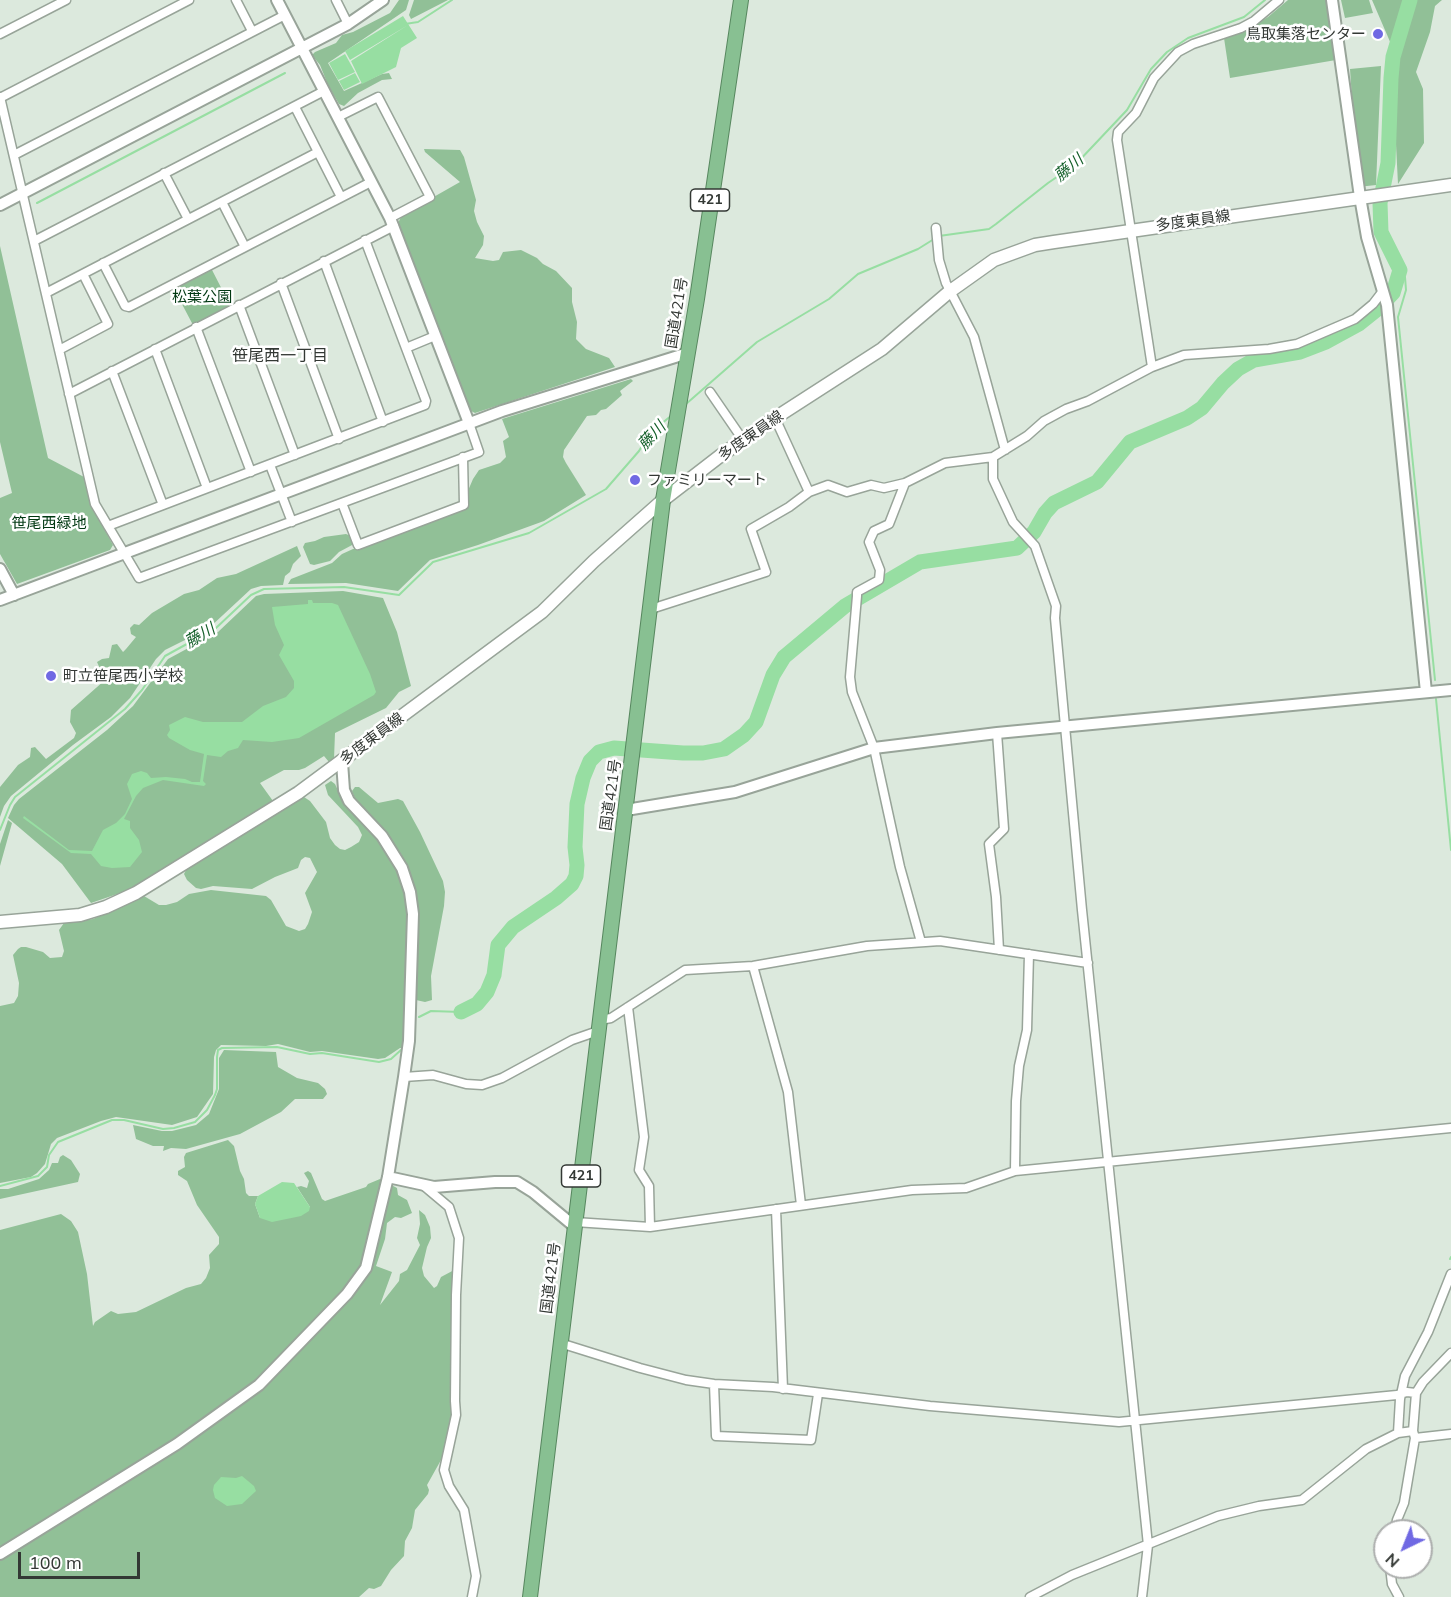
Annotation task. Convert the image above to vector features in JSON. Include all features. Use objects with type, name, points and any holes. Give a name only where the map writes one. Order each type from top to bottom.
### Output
[{"type":"highway","name":"国道421号","points":[[530,1597],[663,500],[688,353],[741,0]]},
{"type":"main road","name":"多度東員線","points":[[0,922],[80,915],[106,907],[136,893],[298,793],[542,612],[594,561],[663,500],[743,440],[882,349],[949,292],[994,260],[1035,245],[1451,185]]},
{"type":"street","points":[[0,34],[66,0]]},
{"type":"street","points":[[189,0],[0,98],[95,504],[139,578],[479,450],[392,222],[277,0]]},
{"type":"street","points":[[236,0],[252,31]]},
{"type":"street","points":[[336,0],[348,24]]},
{"type":"street","points":[[0,205],[348,24],[383,0]]},
{"type":"street","points":[[1152,367],[1117,140],[1118,132],[1136,112],[1154,78],[1179,52],[1193,44],[1241,28],[1254,21],[1279,0]]},
{"type":"street","points":[[1332,0],[1365,197],[1367,237],[1385,297],[1426,692]]},
{"type":"street","points":[[14,154],[285,15]]},
{"type":"street","points":[[34,241],[324,91]]},
{"type":"street","points":[[69,394],[365,240],[430,197],[378,97],[338,117]]},
{"type":"street","points":[[294,107],[341,197]]},
{"type":"street","points":[[46,293],[318,152]]},
{"type":"street","points":[[164,173],[188,219]]},
{"type":"street","points":[[103,263],[125,306],[129,307],[371,182]]},
{"type":"street","points":[[222,202],[245,247]]},
{"type":"street","points":[[936,229],[939,260],[949,292],[974,337],[1005,450]]},
{"type":"street","points":[[108,526],[422,407],[426,403],[365,240]]},
{"type":"street","points":[[324,261],[383,422]]},
{"type":"street","points":[[59,350],[108,324],[83,274]]},
{"type":"street","points":[[281,283],[339,439]]},
{"type":"street","points":[[651,609],[766,572],[751,529],[789,507],[809,492],[828,485],[847,492],[871,485],[884,488],[905,483],[945,463],[993,457],[1027,436],[1044,421],[1152,367],[1184,355],[1269,349],[1297,344],[1355,319],[1385,297]]},
{"type":"street","points":[[239,305],[295,455]]},
{"type":"street","points":[[196,327],[251,472]]},
{"type":"street","points":[[406,348],[435,336]]},
{"type":"street","points":[[155,349],[207,488]]},
{"type":"street","points":[[0,600],[502,411],[688,353]]},
{"type":"street","points":[[112,371],[163,505]]},
{"type":"street","points":[[710,392],[743,440]]},
{"type":"street","points":[[775,418],[809,492]]},
{"type":"street","points":[[342,503],[358,545],[464,505],[463,457]]},
{"type":"street","points":[[993,457],[993,479],[1013,522],[1037,551],[1056,606],[1055,618],[1088,963],[1148,1545],[1142,1597]]},
{"type":"street","points":[[270,465],[292,522]]},
{"type":"street","points":[[905,483],[889,524],[874,531],[869,542],[880,570],[879,580],[857,592],[851,685],[874,748],[900,867],[921,942]]},
{"type":"street","points":[[0,569],[14,595]]},
{"type":"street","points":[[626,810],[735,792],[874,748],[997,733],[1451,690]]},
{"type":"street","points":[[997,733],[1004,829],[989,844],[996,897],[999,950]]},
{"type":"street","points":[[0,1554],[217,1417],[269,1375],[347,1294],[366,1268],[388,1177],[409,1041],[412,914],[410,892],[402,868],[382,836],[349,801],[344,790],[342,762]]},
{"type":"street","points":[[404,1077],[432,1075],[466,1084],[482,1085],[502,1078],[599,1026],[685,969],[753,966],[867,946],[940,941],[1088,963]]},
{"type":"street","points":[[1015,1171],[1016,1101],[1020,1058],[1027,1030],[1029,954]]},
{"type":"street","points":[[753,966],[788,1092],[801,1205]]},
{"type":"street","points":[[628,1007],[644,1137],[639,1170],[649,1186],[650,1227]]},
{"type":"street","points":[[388,1177],[434,1187],[518,1182],[575,1224],[650,1227],[912,1190],[966,1188],[1015,1171],[1451,1128]]},
{"type":"street","points":[[424,1186],[449,1207],[459,1238],[456,1295],[456,1425],[444,1470],[449,1486],[464,1510],[476,1576],[472,1597]]},
{"type":"street","points":[[776,1209],[783,1389]]},
{"type":"street","points":[[1398,1432],[1401,1393],[1405,1377],[1428,1332],[1451,1275]]},
{"type":"street","points":[[560,1343],[686,1380],[1079,1420],[1136,1421],[1416,1393]]},
{"type":"street","points":[[1397,1519],[1404,1503],[1414,1434],[1416,1393],[1423,1382],[1451,1353]]},
{"type":"street","points":[[714,1384],[716,1436],[811,1440],[818,1394]]},
{"type":"street","points":[[1030,1597],[1072,1575],[1199,1523],[1233,1512],[1302,1500],[1358,1454],[1398,1432],[1451,1434]]},
{"type":"street","points":[[1391,1579],[1399,1597]]},
{"type":"green space","points":[[399,0],[409,0],[406,10],[328,63],[344,91],[382,74],[389,73],[392,79],[382,80],[358,93],[344,106],[339,104],[320,65],[312,55],[336,43],[342,35],[353,32],[390,13]]},
{"type":"green space","points":[[414,0],[448,0],[411,19],[409,15]]},
{"type":"green space","points":[[1288,0],[1327,0],[1336,60],[1230,78],[1224,38],[1239,34],[1268,17]]},
{"type":"green space","points":[[1341,0],[1369,0],[1373,13],[1345,18]]},
{"type":"green space","points":[[1372,0],[1404,0],[1391,44]]},
{"type":"green space","points":[[1410,0],[1442,0],[1435,6],[1430,32],[1416,72],[1423,89],[1424,143],[1398,184],[1392,65]]},
{"type":"green space","points":[[1381,66],[1376,185],[1358,187],[1350,69]]},
{"type":"green space","points":[[424,149],[460,150],[464,157],[476,200],[474,211],[484,236],[483,245],[475,258],[499,260],[503,252],[521,250],[556,271],[572,288],[572,302],[577,322],[576,339],[586,349],[609,358],[615,367],[475,413],[467,409],[398,223],[402,215],[460,182]]},
{"type":"green space","name":"笹尾西緑地","points":[[0,246],[48,458],[84,477],[91,505],[113,545],[110,550],[17,584],[0,554],[0,498],[12,493],[0,442]]},
{"type":"green space","name":"松葉公園","points":[[211,268],[230,305],[193,325],[174,289]]},
{"type":"green space","points":[[631,379],[633,381],[620,391],[622,395],[606,409],[596,415],[587,416],[564,450],[563,457],[586,495],[544,521],[430,560],[398,591],[346,583],[288,584],[291,579],[332,563],[342,554],[353,549],[467,508],[467,493],[479,470],[500,463],[506,457],[503,441],[509,437],[502,419]]},
{"type":"green space","points":[[346,534],[351,536],[354,544],[339,552],[330,561],[310,564],[303,547],[305,543]]},
{"type":"green space","points":[[297,546],[301,556],[285,576],[283,585],[251,589],[209,628],[165,650],[156,659],[130,698],[111,717],[11,796],[0,817],[0,787],[18,765],[30,757],[31,748],[35,747],[46,759],[74,738],[76,733],[70,722],[71,710],[105,680],[97,662],[109,658],[112,645],[117,644],[123,652],[126,649],[136,637],[131,634],[130,628],[134,624],[139,625],[152,613],[184,594],[199,590],[217,578],[236,574]]},
{"type":"green space","points":[[343,591],[383,598],[397,632],[411,686],[399,692],[386,708],[335,733],[334,759],[329,762],[324,756],[305,768],[284,770],[260,783],[273,801],[129,890],[91,903],[62,864],[8,818],[19,799],[107,730],[133,706],[168,659],[218,632],[256,596]]},
{"type":"green space","points":[[331,781],[335,784],[343,801],[383,844],[405,888],[408,924],[404,1048],[400,1048],[385,1058],[378,1059],[322,1051],[310,1052],[278,1044],[221,1045],[214,1057],[213,1094],[197,1117],[172,1125],[116,1117],[101,1121],[57,1138],[51,1144],[45,1164],[31,1177],[0,1183],[0,1006],[14,1003],[18,996],[19,983],[13,955],[21,947],[26,947],[43,952],[50,958],[62,957],[64,951],[59,930],[64,923],[93,919],[144,896],[159,905],[166,905],[177,902],[189,894],[211,890],[266,896],[271,900],[286,926],[299,931],[305,929],[312,912],[305,893],[317,872],[310,858],[305,857],[298,868],[252,889],[213,886],[196,888],[184,874],[186,870],[229,841],[304,797],[310,801],[326,822],[330,838],[335,845],[345,850],[359,842],[362,835],[358,827],[328,795],[325,785]]},
{"type":"green space","points":[[355,787],[359,787],[378,803],[398,799],[403,801],[443,881],[444,906],[431,976],[432,1000],[425,1002],[416,1000],[416,897],[409,872],[401,854],[356,801],[352,791]]},
{"type":"green space","points":[[8,820],[12,823],[0,866],[0,844]]},
{"type":"green space","points":[[224,1050],[276,1052],[278,1067],[297,1078],[318,1083],[327,1094],[323,1099],[295,1099],[281,1112],[240,1134],[186,1149],[171,1148],[163,1151],[164,1146],[153,1146],[136,1139],[133,1125],[172,1131],[196,1125],[209,1114],[219,1089],[219,1058]]},
{"type":"green space","points":[[228,1140],[234,1146],[246,1193],[249,1196],[258,1196],[255,1204],[260,1218],[310,1207],[297,1187],[307,1188],[309,1181],[304,1173],[308,1171],[325,1201],[366,1187],[380,1179],[397,1188],[398,1195],[407,1200],[412,1213],[401,1218],[395,1217],[387,1223],[385,1239],[376,1266],[392,1272],[380,1305],[399,1281],[400,1274],[407,1270],[420,1245],[417,1238],[420,1224],[419,1210],[425,1215],[430,1227],[431,1238],[422,1268],[424,1276],[434,1288],[441,1277],[456,1269],[454,1415],[444,1462],[441,1460],[427,1485],[428,1494],[415,1510],[412,1528],[405,1541],[404,1556],[381,1586],[374,1589],[369,1588],[359,1597],[0,1597],[0,1230],[61,1214],[71,1221],[78,1232],[87,1274],[93,1326],[111,1311],[118,1314],[136,1312],[186,1288],[201,1284],[206,1278],[210,1268],[209,1255],[219,1244],[219,1237],[197,1205],[187,1181],[178,1175],[178,1171],[185,1167],[186,1153]]},
{"type":"green space","points":[[63,1155],[71,1160],[80,1174],[78,1182],[0,1199],[0,1189],[8,1189],[39,1179],[49,1170],[52,1163],[58,1163]]},
{"type":"shaded area","points":[[403,16],[417,38],[401,48],[396,67],[362,84],[351,61],[408,25],[350,60],[345,51]]},
{"type":"shaded area","points":[[345,54],[355,72],[338,80],[329,63]]},
{"type":"shaded area","points":[[355,73],[360,82],[344,90],[339,81]]},
{"type":"shaded area","points":[[308,600],[312,600],[313,603],[338,605],[370,674],[376,692],[374,695],[299,738],[272,742],[243,740],[238,748],[228,751],[221,757],[207,755],[204,786],[163,780],[143,788],[124,819],[130,821],[130,828],[139,840],[142,852],[130,867],[101,866],[91,854],[71,853],[23,818],[24,816],[69,850],[92,851],[103,830],[116,823],[125,814],[132,799],[127,784],[132,774],[141,771],[147,773],[151,778],[166,777],[200,782],[204,754],[190,750],[169,738],[167,735],[170,730],[169,725],[185,717],[203,722],[242,722],[263,706],[286,697],[294,688],[294,681],[279,655],[284,645],[275,625],[272,607],[308,604]]},
{"type":"shaded area","points":[[282,1182],[294,1183],[310,1207],[309,1211],[301,1216],[272,1222],[260,1218],[255,1204],[258,1196]]},
{"type":"shaded area","points":[[242,1476],[254,1486],[256,1491],[242,1504],[227,1506],[215,1498],[214,1485],[221,1477]]},
{"type":"waterway","points":[[405,24],[418,22],[452,0]]},
{"type":"waterway","name":"藤川","points":[[939,236],[989,229],[996,224],[1076,164],[1127,110],[1151,69],[1167,52],[1188,38],[1244,17],[1265,0]]},
{"type":"waterway","points":[[461,1012],[477,1004],[487,992],[494,975],[498,945],[513,927],[556,898],[572,884],[576,876],[577,865],[575,847],[577,804],[590,761],[599,752],[614,748],[683,753],[703,753],[724,749],[744,735],[756,722],[773,675],[784,657],[845,606],[920,562],[1017,548],[1034,532],[1054,503],[1097,482],[1130,442],[1187,418],[1202,408],[1238,369],[1254,360],[1300,352],[1326,342],[1359,324],[1379,308],[1393,293],[1400,270],[1381,232],[1380,203],[1388,163],[1393,57],[1410,0]]},
{"type":"waterway","points":[[37,203],[285,73]]},
{"type":"waterway","name":"藤川","points":[[686,404],[757,342],[829,299],[858,274],[918,249],[934,239]]},
{"type":"waterway","points":[[1400,270],[1405,277],[1406,290],[1398,317],[1435,680]]},
{"type":"waterway","name":"藤川","points":[[0,830],[15,797],[125,709],[142,690],[165,656],[216,628],[251,595],[264,589],[344,587],[399,595],[433,562],[529,533],[606,489],[639,451],[649,434],[672,415]]},
{"type":"waterway","points":[[1436,699],[1451,850]]},
{"type":"waterway","points":[[419,1017],[431,1011],[461,1012]]},
{"type":"waterway","points":[[0,1186],[38,1176],[47,1167],[49,1155],[58,1142],[112,1120],[124,1120],[163,1129],[195,1122],[207,1110],[215,1095],[218,1050],[222,1048],[277,1047],[310,1054],[322,1053],[379,1062],[391,1059],[401,1050]]},
{"type":"place","name":"鳥取集落センター","points":[[1378,34]]},
{"type":"place","name":"ファミリーマート","points":[[635,480]]},
{"type":"place","name":"町立笹尾西小学校","points":[[51,676]]},
{"type":"district","name":"笹尾西一丁目","points":[[280,356]]}]
